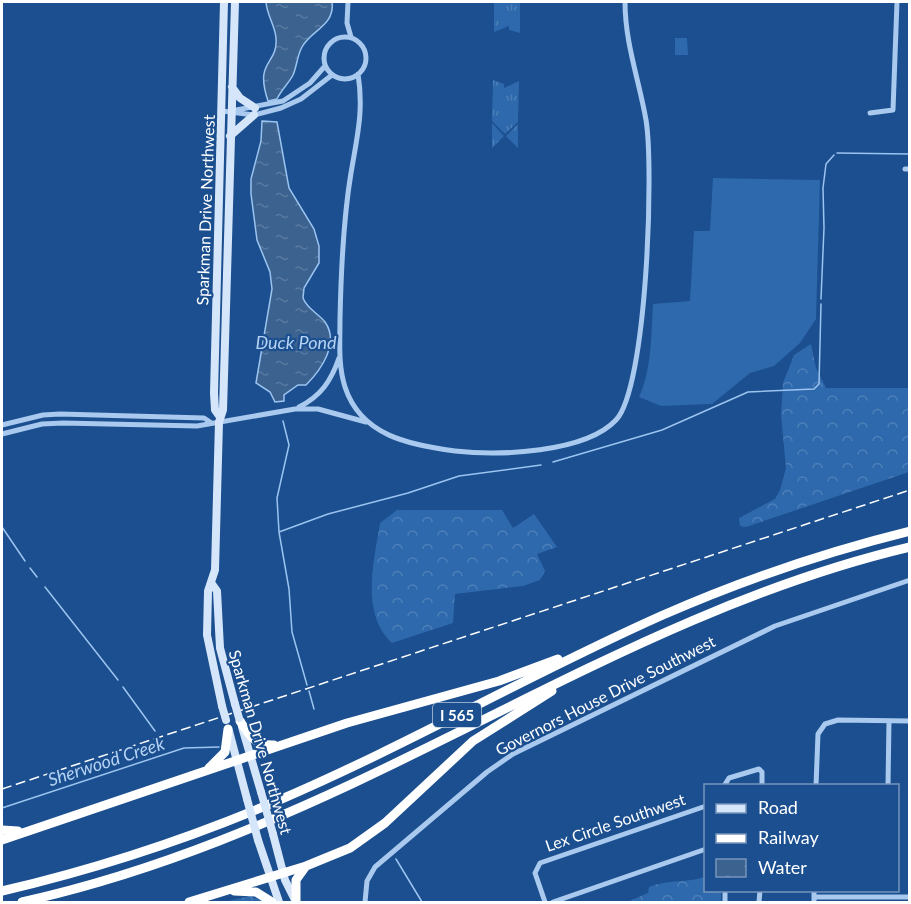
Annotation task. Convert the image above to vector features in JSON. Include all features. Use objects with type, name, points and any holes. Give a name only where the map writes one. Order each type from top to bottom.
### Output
[{"type":"highway","name":"I 565","points":[[2,891],[121,859],[239,817],[332,776],[598,646],[738,585],[835,552],[909,531]]},
{"type":"highway","name":"I 565","points":[[22,903],[141,869],[220,841],[340,788],[581,671],[722,608],[793,581],[909,547]]},
{"type":"highway","points":[[2,840],[380,713],[499,681],[598,646]]},
{"type":"highway","points":[[189,903],[335,856],[363,840],[473,741],[581,671]]},
{"type":"highway","points":[[240,719],[249,735],[259,743],[289,743]]},
{"type":"highway","points":[[208,770],[224,753],[227,725]]},
{"type":"highway","points":[[2,830],[26,831]]},
{"type":"highway","points":[[296,903],[296,880],[306,866]]},
{"type":"highway","points":[[223,892],[252,891],[272,903]]},
{"type":"main road","name":"Sparkman Drive Northwest","points":[[220,419],[215,410],[214,393],[226,112],[224,2]]},
{"type":"main road","name":"Sparkman Drive Northwest","points":[[235,2],[232,86],[226,112],[230,136],[223,410],[220,419],[215,570],[208,591],[207,636],[236,762],[268,877],[279,903]]},
{"type":"main road","points":[[230,136],[254,111],[240,98],[232,86]]},
{"type":"main road","name":"Sparkman Drive Northwest","points":[[212,584],[217,591],[220,648],[283,873],[296,903]]},
{"type":"street","points":[[254,111],[299,92],[322,72],[325,66],[324,51],[328,45],[342,36],[347,23],[348,2]]},
{"type":"street","points":[[2,434],[42,424],[197,426],[220,419],[295,409],[334,411],[368,422],[395,439],[431,448],[492,452],[546,448],[579,440],[604,430],[624,409],[632,383],[645,296],[648,148],[646,119],[627,39],[625,2]]},
{"type":"street","points":[[870,113],[893,110],[897,2]]},
{"type":"street","points":[[325,66],[332,75],[351,78],[358,74],[366,59],[365,50],[351,37],[347,23]]},
{"type":"street","points":[[342,36],[351,37]]},
{"type":"street","points":[[358,74],[362,120],[351,174],[343,250],[340,357],[349,397],[368,422]]},
{"type":"street","points":[[226,112],[234,109],[254,111],[281,108],[301,99],[332,75]]},
{"type":"street","points":[[351,78],[361,98]]},
{"type":"street","points":[[295,409],[309,402],[326,387],[340,357]]},
{"type":"street","points":[[2,425],[43,415],[60,414],[204,418],[210,422]]},
{"type":"street","name":"Governors House Drive Southwest","points":[[365,903],[367,881],[375,867],[506,758],[762,632],[816,610],[909,580]]},
{"type":"street","points":[[816,784],[818,737],[825,724],[838,720],[909,721]]},
{"type":"street","points":[[888,784],[889,721]]},
{"type":"street","points":[[725,784],[729,778],[759,769],[762,772],[762,784]]},
{"type":"street","name":"Lex Circle Southwest","points":[[545,903],[535,873],[540,863],[704,806]]},
{"type":"street","points":[[553,903],[704,849]]},
{"type":"street","points":[[814,897],[886,894],[909,897]]},
{"type":"green space","points":[[494,2],[520,2],[520,33],[509,30],[509,26],[494,32]]},
{"type":"green space","points":[[675,38],[687,38],[688,55],[675,55]]},
{"type":"green space","points":[[493,80],[504,84],[504,88],[519,81],[518,122],[505,134],[492,121]]},
{"type":"green space","points":[[492,123],[504,136],[492,148]]},
{"type":"green space","points":[[518,124],[518,148],[506,136]]},
{"type":"green space","points":[[713,178],[820,180],[816,319],[800,343],[774,366],[750,373],[712,404],[661,406],[639,397],[649,363],[653,304],[690,301],[694,231],[710,231]]},
{"type":"green space","points":[[811,344],[816,368],[826,388],[909,388],[909,472],[746,527],[740,526],[739,518],[775,499],[780,490],[786,468],[781,415],[783,383],[794,355]]},
{"type":"green space","points":[[397,510],[502,510],[513,528],[534,514],[557,547],[537,554],[545,571],[540,580],[523,586],[455,594],[453,623],[392,643],[382,631],[376,617],[372,586],[380,523]]},
{"type":"green space","points":[[704,877],[704,892],[721,892],[721,902],[627,902],[648,893],[649,887]]},
{"type":"green space","points":[[250,896],[265,902],[224,902]]},
{"type":"water","points":[[266,2],[332,2],[330,17],[302,47],[291,78],[277,99],[268,101],[264,77],[265,70],[274,54],[276,38]]},
{"type":"water","name":"Duck Pond","points":[[262,121],[277,122],[289,188],[314,229],[319,246],[319,263],[304,288],[303,298],[325,322],[330,339],[327,356],[312,379],[306,385],[298,385],[284,395],[284,401],[275,402],[270,392],[256,383],[272,289],[270,272],[257,240],[251,194],[251,179],[261,141]]},
{"type":"waterway","points":[[837,153],[910,154]]},
{"type":"waterway","points":[[821,299],[823,188],[826,164],[834,155]]},
{"type":"waterway","points":[[553,462],[662,430],[748,392],[814,389],[819,384],[821,304]]},
{"type":"waterway","points":[[283,421],[289,445],[277,498],[279,532],[289,589],[292,632],[307,685]]},
{"type":"waterway","points":[[279,532],[328,514],[408,493],[459,476],[541,465]]},
{"type":"waterway","points":[[2,527],[25,561]]},
{"type":"waterway","points":[[30,568],[37,577]]},
{"type":"waterway","points":[[45,587],[118,680]]},
{"type":"waterway","points":[[123,687],[155,731]]},
{"type":"waterway","points":[[309,691],[314,709]]},
{"type":"waterway","name":"Sherwood Creek","points":[[2,808],[184,748],[219,747]]},
{"type":"waterway","points":[[396,859],[422,902]]},
{"type":"railway","points":[[2,789],[910,490]]}]
